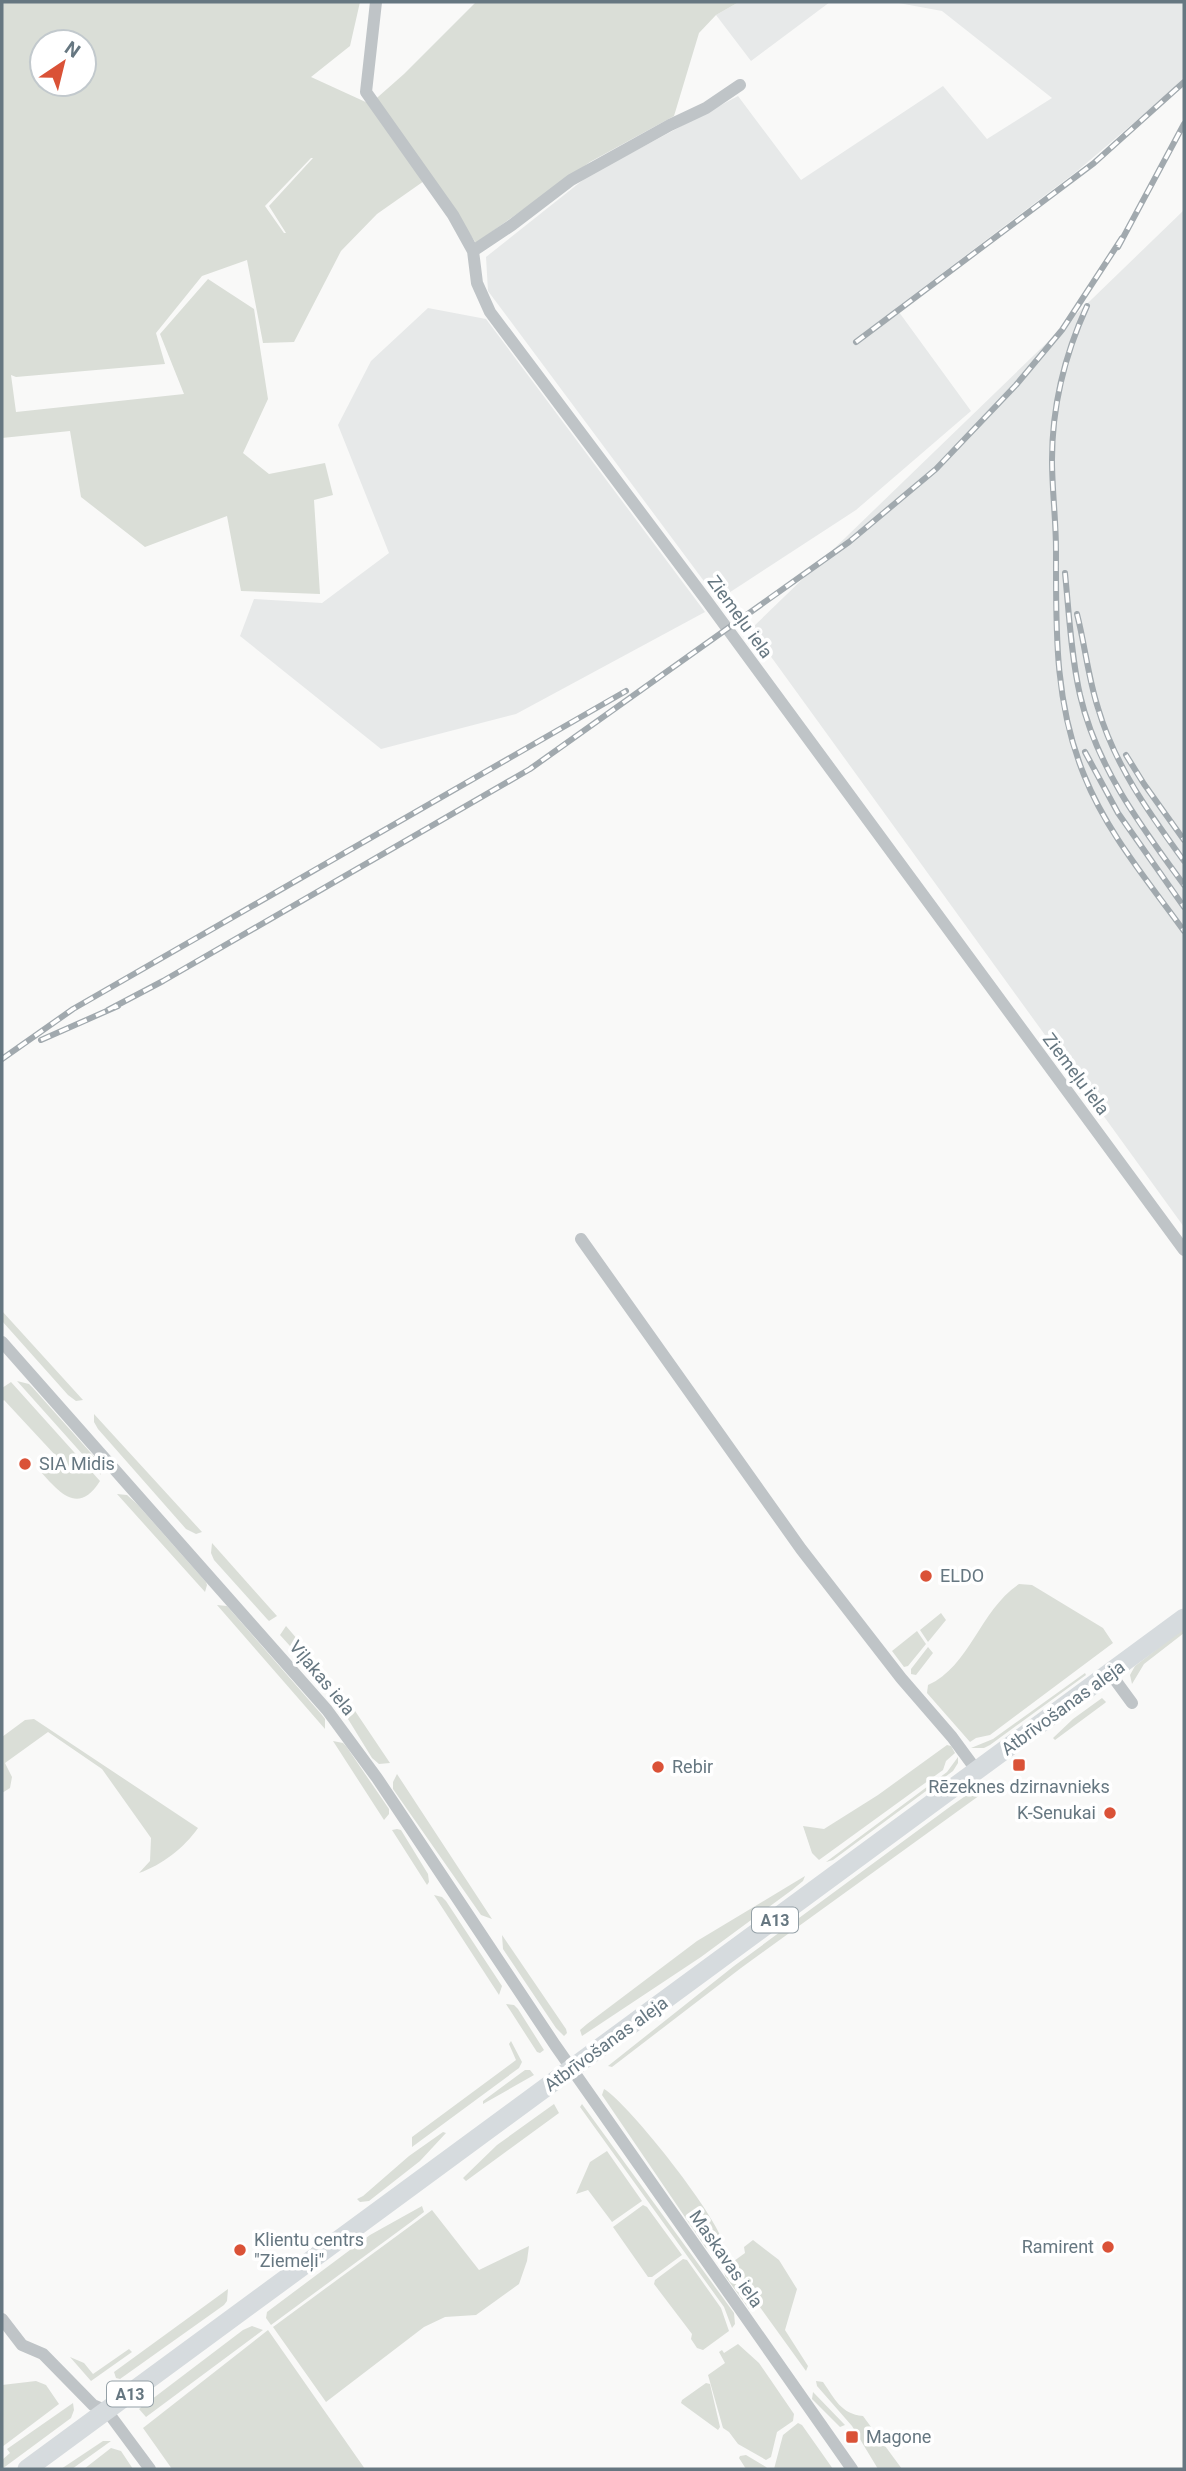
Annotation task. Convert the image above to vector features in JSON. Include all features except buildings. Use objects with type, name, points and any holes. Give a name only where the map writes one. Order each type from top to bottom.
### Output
[{"type":"main road","name":"Atbrīvošanas aleja","points":[[27,2469],[1184,1618]]},
{"type":"street","points":[[376,2],[366,92],[453,215],[473,251],[571,180],[706,108],[740,85]]},
{"type":"street","name":"Ziemeļu iela","points":[[473,251],[477,283],[490,312],[707,601],[1184,1250]]},
{"type":"street","points":[[581,1239],[801,1549],[977,1771]]},
{"type":"street","name":"Viļakas iela","points":[[2,1342],[327,1710],[377,1778],[572,2068]]},
{"type":"street","points":[[1110,1673],[1132,1703]]},
{"type":"street","name":"Maskavas iela","points":[[572,2068],[852,2469]]},
{"type":"street","points":[[2,2319],[22,2345],[43,2354],[93,2405],[107,2411],[150,2469]]},
{"type":"shaded area","points":[[2,2],[360,2],[350,46],[311,77],[370,104],[476,2],[739,2],[716,15],[699,33],[674,116],[590,162],[476,243],[399,131],[424,181],[377,214],[341,251],[294,342],[263,343],[247,260],[202,276],[156,333],[165,364],[16,377],[11,375],[16,412],[184,394],[160,334],[208,279],[254,309],[268,399],[243,453],[269,474],[325,463],[333,495],[314,500],[320,594],[241,591],[227,516],[145,547],[81,497],[70,431],[2,438]],"holes":[[[313,158],[269,206],[284,233],[265,206]]]},
{"type":"shaded area","points":[[739,2],[830,2],[751,61],[716,15]]},
{"type":"shaded area","points":[[893,2],[1184,2],[1184,77],[1177,86],[1076,172],[896,308],[971,411],[856,510],[718,600],[488,291],[486,257],[588,176],[738,96],[801,180],[943,86],[987,139],[1052,98],[942,11]]},
{"type":"shaded area","points":[[1184,210],[1184,1227],[751,629]]},
{"type":"shaded area","points":[[428,308],[486,319],[705,612],[516,714],[381,749],[240,636],[254,599],[322,603],[389,553],[338,425],[371,361]]},
{"type":"shaded area","points":[[2,1311],[83,1400],[76,1401],[68,1395],[2,1321]]},
{"type":"shaded area","points":[[17,1381],[33,1388],[98,1461],[101,1475]]},
{"type":"shaded area","points":[[11,1382],[100,1481],[84,1497],[76,1499],[62,1493],[40,1471],[56,1456],[4,1400],[2,1402],[2,1388]]},
{"type":"shaded area","points":[[94,1414],[202,1532],[196,1534],[186,1529],[98,1429]]},
{"type":"shaded area","points":[[117,1494],[127,1495],[137,1504],[206,1582],[205,1592]]},
{"type":"shaded area","points":[[212,1543],[277,1616],[269,1621],[214,1560],[211,1553]]},
{"type":"shaded area","points":[[1019,1584],[1032,1585],[1103,1628],[1113,1643],[990,1735],[970,1742],[927,1693],[928,1685],[954,1665],[994,1608]]},
{"type":"shaded area","points":[[217,1605],[227,1606],[322,1715],[325,1729]]},
{"type":"shaded area","points":[[941,1613],[946,1620],[928,1642],[920,1630]]},
{"type":"shaded area","points":[[286,1626],[322,1668],[323,1674],[319,1678],[280,1635]]},
{"type":"shaded area","points":[[1184,1628],[1184,1633],[1144,1664],[1132,1684],[1130,1675],[1135,1666]]},
{"type":"shaded area","points":[[917,1631],[926,1644],[908,1666],[904,1667],[892,1651]]},
{"type":"shaded area","points":[[928,1647],[933,1653],[916,1675],[911,1674],[911,1669]]},
{"type":"shaded area","points":[[1085,1673],[1086,1675],[990,1745],[971,1748],[993,1739]]},
{"type":"shaded area","points":[[338,1690],[345,1696],[390,1763],[379,1764],[372,1758],[332,1693]]},
{"type":"shaded area","points":[[1102,1698],[1105,1703],[1055,1740],[1053,1738],[1073,1719]]},
{"type":"shaded area","points":[[34,1719],[198,1828],[172,1855],[139,1873],[150,1861],[151,1838],[102,1769],[48,1732],[5,1763],[12,1777],[10,1788],[2,1793],[2,1737],[25,1720]]},
{"type":"shaded area","points":[[333,1741],[346,1746],[389,1809],[384,1820]]},
{"type":"shaded area","points":[[947,1745],[951,1746],[955,1753],[946,1761],[943,1770],[819,1860],[812,1853],[803,1826],[824,1829],[878,1795]]},
{"type":"shaded area","points":[[958,1757],[953,1771],[833,1860],[826,1862],[947,1772]]},
{"type":"shaded area","points":[[397,1774],[492,1919],[481,1915],[393,1789]]},
{"type":"shaded area","points":[[981,1788],[987,1790],[741,1968],[612,2067],[608,2066],[734,1966],[951,1806]]},
{"type":"shaded area","points":[[392,1830],[401,1830],[428,1874],[427,1885]]},
{"type":"shaded area","points":[[805,1876],[792,1890],[701,1957],[582,2036],[580,2030],[587,2024],[697,1941]]},
{"type":"shaded area","points":[[434,1895],[446,1901],[502,1986],[499,1995]]},
{"type":"shaded area","points":[[502,1935],[566,2029],[564,2036],[503,1949]]},
{"type":"shaded area","points":[[506,2004],[514,2005],[518,2009],[544,2050],[537,2052]]},
{"type":"shaded area","points":[[511,2041],[522,2062],[519,2068],[412,2147],[412,2137],[516,2060],[509,2044]]},
{"type":"shaded area","points":[[525,2070],[530,2070],[534,2075],[483,2104],[483,2101]]},
{"type":"shaded area","points":[[604,2089],[633,2116],[693,2191],[709,2215],[725,2250],[715,2252],[706,2248],[602,2095]]},
{"type":"shaded area","points":[[554,2104],[559,2113],[466,2181],[463,2178],[497,2145]]},
{"type":"shaded area","points":[[582,2104],[734,2313],[735,2324],[732,2328],[724,2307],[580,2107]]},
{"type":"shaded area","points":[[443,2132],[446,2133],[420,2161],[369,2201],[360,2202],[357,2199],[409,2156]]},
{"type":"shaded area","points":[[607,2151],[642,2201],[612,2222],[588,2190],[576,2194],[590,2162]]},
{"type":"shaded area","points":[[643,2205],[682,2255],[652,2277],[648,2277],[613,2227]]},
{"type":"shaded area","points":[[422,2206],[424,2212],[271,2325],[266,2318],[267,2312],[370,2235]]},
{"type":"shaded area","points":[[432,2210],[479,2270],[529,2246],[519,2284],[476,2315],[445,2317],[424,2327],[326,2402],[273,2327]]},
{"type":"shaded area","points":[[753,2240],[779,2260],[797,2289],[785,2330],[808,2366],[806,2371],[741,2281],[734,2261],[745,2253],[744,2247]]},
{"type":"shaded area","points":[[683,2259],[687,2260],[721,2308],[729,2331],[703,2350],[697,2348],[691,2339],[692,2334],[654,2284],[655,2280]]},
{"type":"shaded area","points":[[727,2262],[756,2311],[749,2309],[725,2276]]},
{"type":"shaded area","points":[[228,2289],[224,2305],[120,2379],[116,2378],[114,2372]]},
{"type":"shaded area","points":[[252,2326],[263,2330],[146,2417],[139,2409],[243,2330]]},
{"type":"shaded area","points":[[268,2330],[365,2469],[172,2469],[143,2428]]},
{"type":"shaded area","points":[[738,2344],[759,2363],[794,2414],[793,2421],[777,2432],[771,2457],[766,2460],[738,2444],[723,2428],[708,2375],[725,2363],[719,2352],[722,2350],[724,2353]]},
{"type":"shaded area","points":[[129,2349],[132,2352],[91,2381],[70,2357],[84,2363],[93,2374]]},
{"type":"shaded area","points":[[36,2381],[46,2385],[59,2404],[2,2447],[2,2385]]},
{"type":"shaded area","points":[[816,2381],[823,2382],[844,2409],[863,2416],[902,2469],[878,2469],[852,2426],[817,2386]]},
{"type":"shaded area","points":[[706,2383],[710,2384],[720,2427],[718,2430],[681,2403]]},
{"type":"shaded area","points":[[813,2392],[845,2425],[840,2427],[812,2399]]},
{"type":"shaded area","points":[[73,2403],[71,2418],[2,2469],[2,2460],[10,2453],[7,2449]]},
{"type":"shaded area","points":[[798,2423],[833,2469],[774,2469],[783,2435]]},
{"type":"shaded area","points":[[103,2441],[111,2441],[72,2469],[61,2469]]},
{"type":"shaded area","points":[[111,2448],[121,2451],[133,2469],[84,2469]]},
{"type":"shaded area","points":[[746,2455],[768,2469],[746,2469],[739,2458]]},
{"type":"railway","points":[[856,342],[1094,163],[1184,82]]},
{"type":"railway","points":[[1118,247],[1184,124]]},
{"type":"railway","points":[[108,1010],[530,769],[849,542],[936,469],[1016,385],[1062,330],[1122,238]]},
{"type":"railway","points":[[1087,306],[1072,343],[1054,420],[1052,471],[1057,636],[1062,692],[1074,747],[1093,796],[1129,856],[1184,931]]},
{"type":"railway","points":[[1065,573],[1074,665],[1080,695],[1097,747],[1122,795],[1184,885]]},
{"type":"railway","points":[[1077,614],[1095,696],[1114,750],[1146,807],[1184,861]]},
{"type":"railway","points":[[2,1059],[73,1009],[626,691]]},
{"type":"railway","points":[[1085,752],[1118,813],[1184,907]]},
{"type":"railway","points":[[1126,755],[1184,840]]},
{"type":"railway","points":[[41,1040],[118,1006]]},
{"type":"place","name":"SIA Midis","points":[[25,1464]]},
{"type":"place","name":"ELDO","points":[[926,1576]]},
{"type":"place","name":"Rēzeknes dzirnavnieks","points":[[1019,1765]]},
{"type":"place","name":"Rebir","points":[[658,1767]]},
{"type":"place","name":"K-Senukai","points":[[1110,1813]]},
{"type":"place","name":"Ramirent","points":[[1108,2247]]},
{"type":"place","name":"Klientu centrs \"Ziemeļi\"","points":[[240,2250]]},
{"type":"place","name":"Magone","points":[[852,2437]]}]
